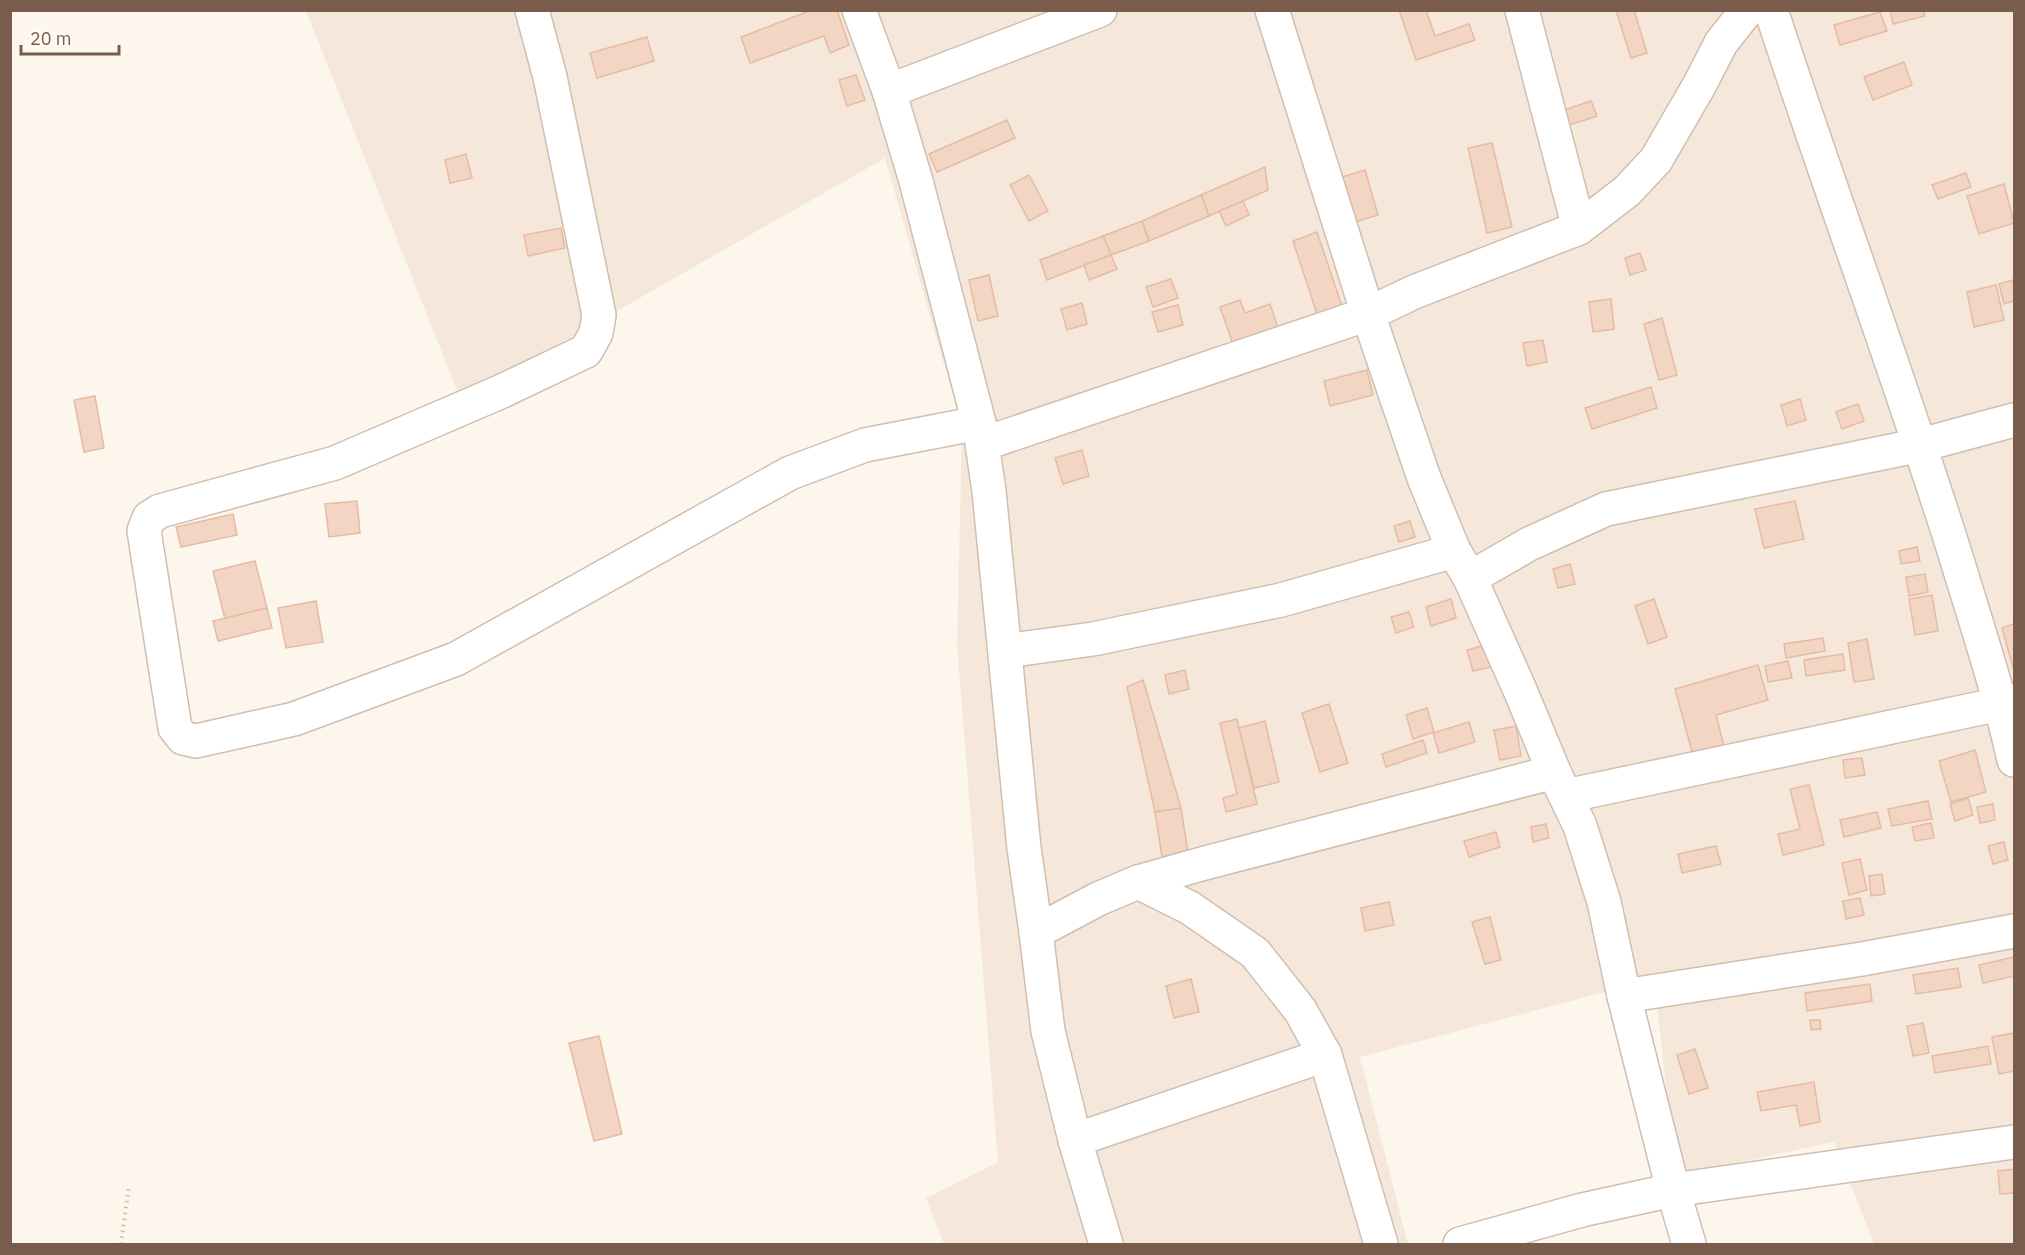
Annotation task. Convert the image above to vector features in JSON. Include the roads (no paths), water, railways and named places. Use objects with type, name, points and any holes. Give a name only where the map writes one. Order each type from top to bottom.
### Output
[{"type":"street","points":[[532,10],[549,77],[599,315],[596,333],[586,351],[500,392],[335,463],[160,511],[149,518],[144,531],[175,728],[183,738],[196,741],[294,720],[456,658],[790,473],[865,445],[981,434],[1368,314],[1414,292],[1578,228],[1627,190],[1656,160],[1721,43],[1747,10]]},
{"type":"street","points":[[859,10],[889,91],[916,181],[981,434],[1024,848],[1048,1031],[1075,1140],[1106,1245]]},
{"type":"street","points":[[889,91],[1100,10]]},
{"type":"street","points":[[1272,10],[1368,314],[1424,478],[1580,826],[1604,902],[1624,996],[1689,1245]]},
{"type":"street","points":[[1522,10],[1578,228]]},
{"type":"street","points":[[1771,10],[2008,702],[2014,760]]},
{"type":"street","points":[[1005,651],[1093,639],[1462,564],[1529,544],[1606,509],[1921,445],[2014,420]]},
{"type":"street","points":[[1036,932],[1098,899],[1138,882],[1216,860],[1560,784],[2008,702]]},
{"type":"street","points":[[1138,882],[1191,908],[1254,953],[1300,1010],[1325,1055],[1381,1245]]},
{"type":"street","points":[[1624,996],[1862,959],[2014,931]]},
{"type":"street","points":[[1075,1140],[1325,1055]]},
{"type":"street","points":[[1460,1245],[1510,1237],[1582,1210],[1673,1190],[2014,1142]]}]
